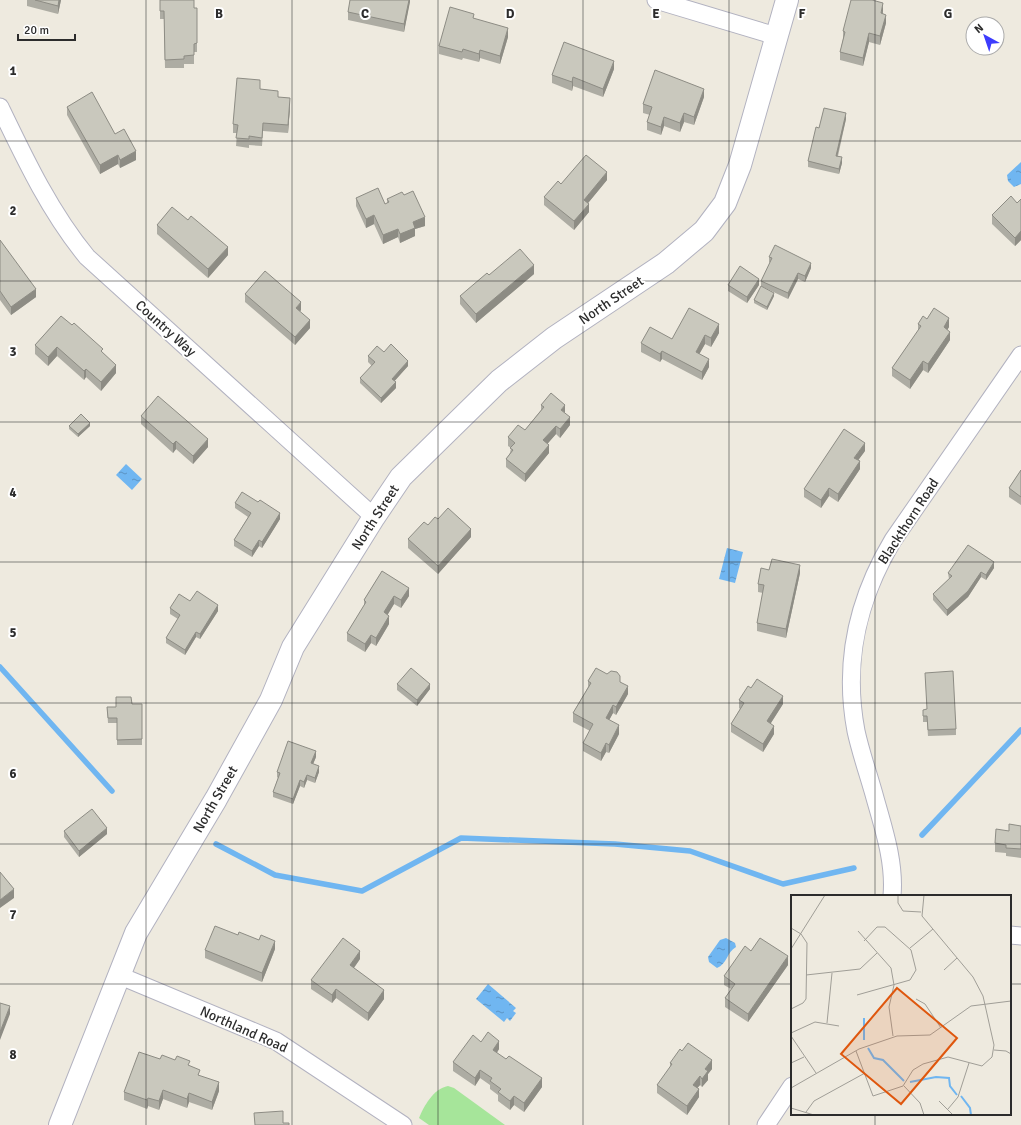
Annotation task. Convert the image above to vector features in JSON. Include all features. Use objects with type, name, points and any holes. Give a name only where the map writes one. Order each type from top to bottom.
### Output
[{"type":"street","points":[[656,0],[776,36]]},
{"type":"street","name":"North Street","points":[[60,1125],[118,975],[136,933],[216,799],[271,700],[294,647],[374,517],[402,478],[499,381],[554,338],[666,263],[704,231],[724,203],[740,165],[786,0]]},
{"type":"street","name":"Country Way","points":[[0,107],[34,179],[72,239],[87,257],[374,517]]},
{"type":"street","name":"Blackthorn Road","points":[[892,895],[892,871],[889,848],[857,733],[852,708],[852,658],[861,608],[880,562],[893,540],[1021,355]]},
{"type":"street","points":[[1011,935],[1021,936]]},
{"type":"street","name":"Northland Road","points":[[118,975],[276,1041],[399,1124]]},
{"type":"street","points":[[766,1125],[791,1088]]},
{"type":"green space","points":[[448,1086],[454,1088],[505,1125],[429,1125],[419,1118],[426,1103],[434,1094]]},
{"type":"water","points":[[1021,162],[1021,184],[1014,187],[1008,181],[1007,175]]},
{"type":"water","points":[[126,464],[142,479],[132,490],[116,475]]},
{"type":"water","points":[[727,548],[743,552],[735,583],[719,579]]},
{"type":"water","points":[[726,938],[735,943],[736,947],[723,964],[717,968],[709,962],[708,957],[720,940]]},
{"type":"water","points":[[488,984],[516,1008],[513,1011],[516,1013],[510,1021],[507,1018],[504,1022],[476,999]]},
{"type":"building","points":[[35,0],[59,0],[58,6]]},
{"type":"building","points":[[160,0],[194,0],[194,8],[197,8],[197,43],[194,44],[194,55],[184,56],[184,59],[165,60],[164,11],[160,11]]},
{"type":"building","points":[[350,0],[409,0],[404,24],[348,12]]},
{"type":"building","points":[[851,0],[872,0],[883,3],[881,13],[886,15],[880,36],[869,33],[863,58],[840,52],[845,32],[843,31]]},
{"type":"building","points":[[450,7],[474,14],[473,18],[508,28],[500,56],[480,50],[479,54],[463,49],[462,52],[439,46]]},
{"type":"building","points":[[564,42],[614,61],[603,89],[573,77],[572,82],[552,75]]},
{"type":"building","points":[[655,70],[704,89],[694,117],[684,113],[680,123],[664,117],[661,127],[647,122],[652,107],[643,104]]},
{"type":"building","points":[[237,78],[260,80],[260,89],[278,91],[278,97],[290,98],[288,125],[263,123],[262,138],[249,136],[249,139],[236,138],[238,125],[233,124]]},
{"type":"building","points":[[92,92],[115,134],[124,129],[136,151],[120,160],[118,155],[100,165],[67,107]]},
{"type":"building","points":[[824,108],[846,113],[836,156],[842,157],[839,169],[808,161],[816,127],[819,128]]},
{"type":"building","points":[[586,155],[607,172],[584,200],[589,204],[574,221],[544,197],[558,181],[561,184]]},
{"type":"building","points":[[378,188],[385,204],[389,202],[387,199],[402,192],[404,195],[413,191],[425,217],[413,222],[415,228],[400,234],[398,229],[383,235],[374,215],[366,219],[356,198]]},
{"type":"building","points":[[1011,196],[1017,203],[1021,199],[1021,231],[1015,238],[992,215]]},
{"type":"building","points":[[172,207],[188,220],[191,216],[228,247],[208,269],[157,225]]},
{"type":"building","points":[[0,240],[36,289],[11,307],[0,291]]},
{"type":"building","points":[[775,245],[811,263],[805,276],[798,273],[788,293],[761,281],[772,258],[769,257]]},
{"type":"building","points":[[520,249],[534,265],[476,314],[460,296],[487,273],[489,275]]},
{"type":"building","points":[[740,266],[759,279],[747,297],[728,285]]},
{"type":"building","points":[[265,271],[301,302],[296,308],[310,320],[295,337],[245,294]]},
{"type":"building","points":[[761,286],[774,293],[767,307],[754,300]]},
{"type":"building","points":[[689,308],[719,324],[711,338],[705,335],[696,352],[709,359],[702,372],[662,351],[660,354],[641,343],[650,327],[672,339]]},
{"type":"building","points":[[934,308],[949,318],[944,327],[950,332],[928,364],[923,361],[910,380],[892,368],[921,326],[918,324],[923,316],[927,319]]},
{"type":"building","points":[[61,316],[72,325],[74,323],[103,349],[101,351],[116,365],[101,382],[86,369],[84,371],[57,347],[48,357],[35,345]]},
{"type":"building","points":[[391,344],[408,361],[392,379],[396,382],[381,398],[360,378],[375,362],[368,356],[377,346],[384,352]]},
{"type":"building","points":[[551,393],[565,405],[561,410],[570,417],[560,429],[556,426],[543,440],[549,445],[525,474],[506,459],[513,450],[510,448],[515,443],[508,437],[518,425],[525,430],[544,407],[541,405]]},
{"type":"building","points":[[158,396],[208,439],[193,456],[176,441],[173,444],[141,416]]},
{"type":"building","points":[[81,414],[90,423],[78,434],[69,426]]},
{"type":"building","points":[[844,429],[865,443],[854,458],[860,461],[838,494],[829,488],[821,500],[804,489]]},
{"type":"building","points":[[1021,470],[1021,497],[1009,488]]},
{"type":"building","points":[[242,492],[258,502],[260,500],[280,513],[262,542],[259,540],[252,551],[234,540],[251,513],[235,503]]},
{"type":"building","points":[[448,508],[471,529],[438,566],[408,539],[424,522],[428,525],[435,517],[438,519]]},
{"type":"building","points":[[968,545],[994,562],[986,575],[981,572],[968,591],[947,610],[933,594],[952,576],[948,573]]},
{"type":"building","points":[[772,559],[800,565],[786,629],[757,623],[764,585],[758,584],[761,568],[769,570]]},
{"type":"building","points":[[382,571],[409,588],[401,600],[394,596],[384,612],[389,616],[376,638],[371,635],[365,644],[347,633],[366,602],[364,600]]},
{"type":"building","points":[[197,591],[218,605],[200,634],[196,632],[185,650],[166,638],[180,615],[170,608],[179,594],[190,601]]},
{"type":"building","points":[[411,668],[430,684],[417,700],[397,684]]},
{"type":"building","points":[[596,668],[607,674],[611,671],[617,672],[620,676],[620,682],[628,686],[616,707],[613,705],[606,718],[619,725],[609,745],[606,743],[601,753],[583,743],[593,724],[573,713],[591,683],[588,681]]},
{"type":"building","points":[[953,671],[956,729],[928,730],[927,716],[923,716],[923,710],[927,709],[925,673]]},
{"type":"building","points":[[757,679],[783,696],[767,721],[774,726],[763,744],[731,724],[744,703],[739,700],[748,686],[751,688]]},
{"type":"building","points":[[116,697],[131,697],[132,704],[142,704],[142,739],[117,740],[117,718],[108,718],[107,707],[116,707]]},
{"type":"building","points":[[288,741],[316,751],[311,763],[319,766],[315,778],[307,775],[304,782],[300,780],[293,799],[273,792],[280,773],[277,772]]},
{"type":"building","points":[[92,809],[107,828],[79,851],[64,831]]},
{"type":"building","points":[[1009,824],[1021,826],[1021,849],[1006,848],[1006,845],[995,843],[996,829],[1009,831]]},
{"type":"building","points":[[0,872],[14,889],[0,900]]},
{"type":"building","points":[[215,926],[238,935],[239,932],[259,940],[261,935],[275,941],[262,973],[205,950]]},
{"type":"building","points":[[343,938],[360,951],[350,965],[384,990],[368,1013],[336,989],[332,995],[311,980]]},
{"type":"building","points":[[760,938],[788,956],[748,1014],[725,998],[735,984],[724,976],[745,946],[751,951]]},
{"type":"building","points":[[0,1003],[10,1006],[0,1032]]},
{"type":"building","points":[[488,1032],[499,1041],[493,1050],[506,1059],[509,1056],[542,1078],[524,1103],[514,1096],[510,1101],[498,1092],[501,1089],[490,1081],[492,1078],[480,1070],[475,1078],[453,1062],[473,1035],[481,1042]]},
{"type":"building","points":[[688,1043],[712,1060],[705,1069],[708,1071],[702,1079],[700,1076],[693,1085],[699,1089],[687,1106],[657,1085],[672,1064],[670,1063],[680,1049],[682,1051]]},
{"type":"building","points":[[139,1052],[160,1059],[162,1055],[175,1060],[177,1056],[190,1061],[188,1065],[200,1070],[198,1075],[219,1082],[212,1102],[189,1093],[187,1099],[163,1090],[159,1101],[148,1098],[147,1100],[124,1092]]},
{"type":"building","points":[[283,1111],[283,1123],[289,1123],[289,1125],[255,1125],[254,1113]]},
{"type":"waterway","points":[[0,667],[112,791]]},
{"type":"waterway","points":[[922,835],[1021,730]]},
{"type":"waterway","points":[[216,844],[275,875],[362,891],[461,838],[615,844],[690,851],[783,884],[854,868]]}]
